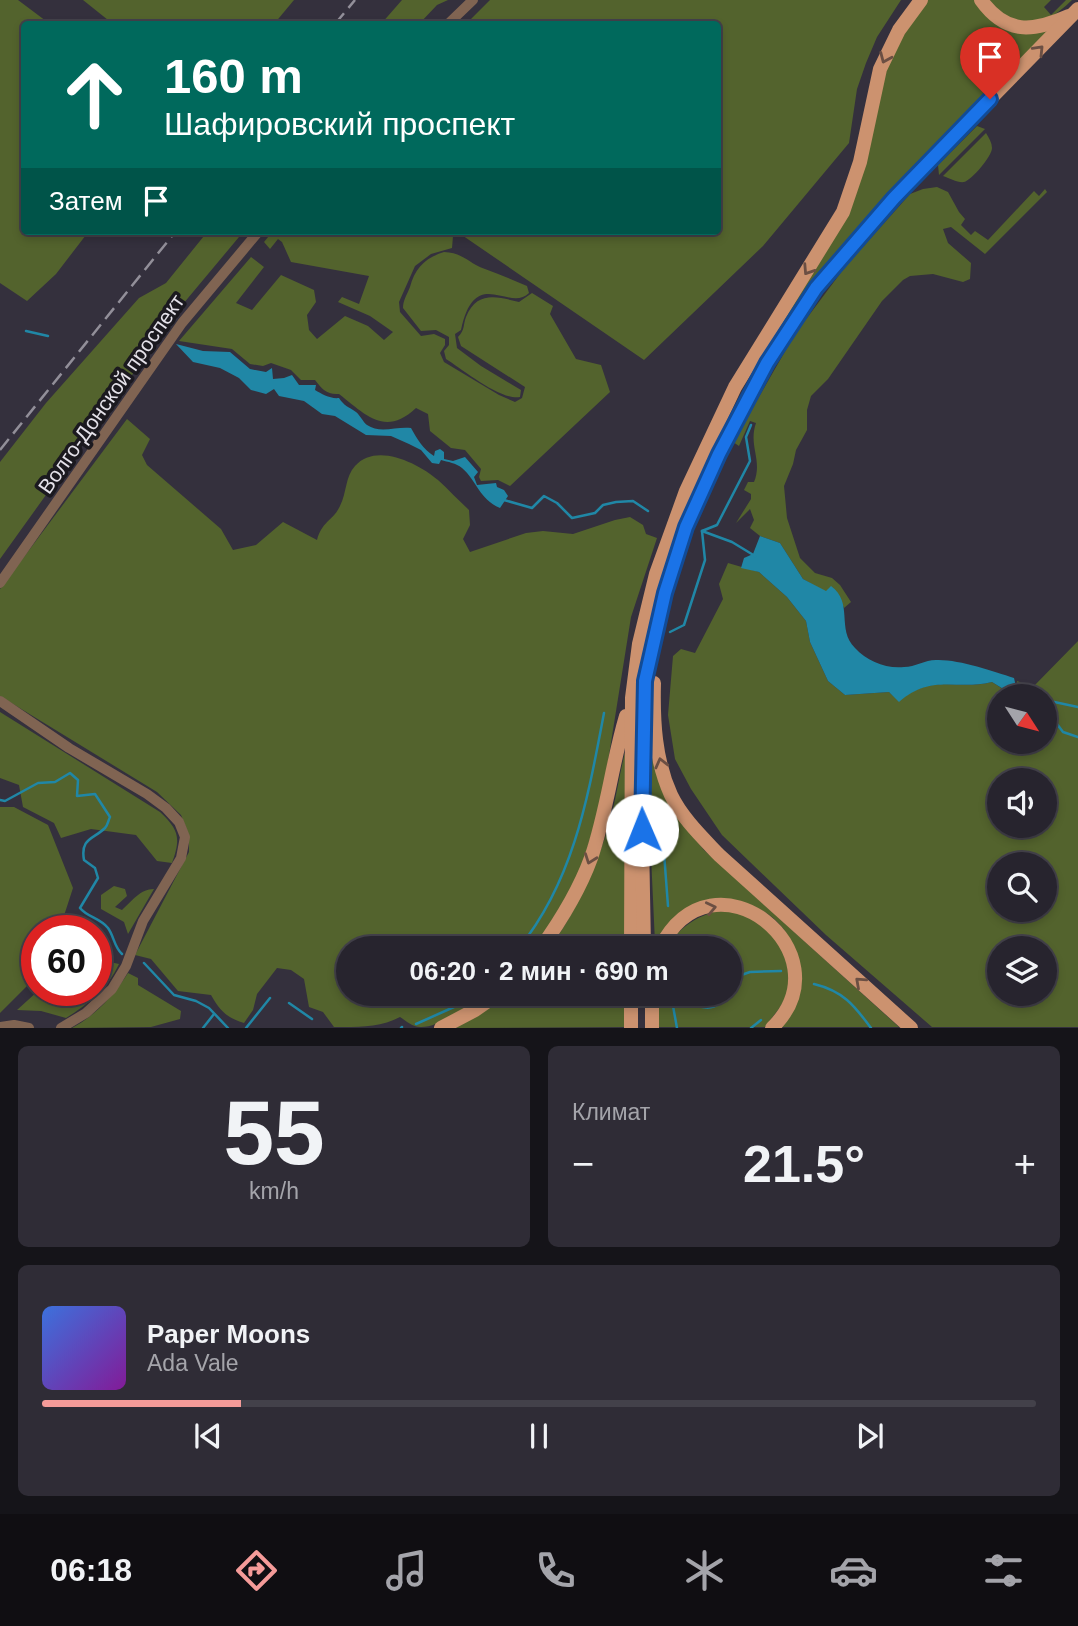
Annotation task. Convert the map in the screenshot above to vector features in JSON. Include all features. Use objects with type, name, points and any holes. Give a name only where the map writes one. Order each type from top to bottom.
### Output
[{"type":"main road","points":[[631,936],[632,698],[639,644],[651,592],[686,491],[735,387],[843,212],[860,162],[880,69],[899,30],[921,0]]},
{"type":"main road","points":[[981,0],[997,18],[1019,27],[1039,27],[1075,11]]},
{"type":"main road","points":[[644,936],[641,784],[645,681],[665,593],[686,527],[719,454],[767,363],[791,322],[816,288],[865,229],[1075,11]]},
{"type":"main road","points":[[656,632],[654,730],[661,766],[672,796],[691,825],[719,855],[911,1027]]},
{"type":"main road","points":[[550,936],[562,919],[591,859],[608,799],[617,747],[632,698]]},
{"type":"main road","points":[[667,936],[678,923],[705,908],[724,905],[758,914],[781,936],[790,950],[793,963],[792,996],[786,1011],[772,1027]]},
{"type":"main road","points":[[441,1027],[481,1006]]},
{"type":"main road","points":[[631,1006],[631,1027]]},
{"type":"main road","points":[[644,1006],[644,1027]]},
{"type":"main road","points":[[652,1006],[652,1027]]},
{"type":"street","points":[[451,21],[473,0]]},
{"type":"street","name":"Волго-Донской проспект","points":[[0,583],[182,323],[256,235]]},
{"type":"street","points":[[0,701],[69,748],[147,794],[173,815],[185,837],[181,858],[143,921],[126,966],[112,989],[86,1013],[61,1027]]},
{"type":"street","points":[[0,1027],[29,1027]]},
{"type":"green space","points":[[0,0],[18,0],[46,21],[21,21],[21,235],[86,235],[56,274],[27,301],[0,283]]},
{"type":"green space","points":[[83,0],[294,0],[276,21],[109,21]]},
{"type":"green space","points":[[402,0],[448,0],[437,5],[422,21],[384,21]]},
{"type":"green space","points":[[490,0],[901,0],[877,37],[866,63],[857,89],[849,143],[763,246],[644,360],[462,235],[721,235],[721,21],[469,21]]},
{"type":"green space","points":[[928,0],[976,0],[983,11],[1048,33],[930,149],[856,229],[821,272],[759,362],[757,360],[827,250],[893,50]]},
{"type":"green space","points":[[985,0],[1051,0],[1044,7],[1051,15],[1066,0],[1072,0],[1049,18],[1028,24],[1008,18]]},
{"type":"green space","points":[[977,126],[985,129],[939,175],[938,165]]},
{"type":"green space","points":[[986,133],[991,152],[968,180],[956,181],[943,176]]},
{"type":"green space","points":[[937,187],[948,192],[965,219],[961,225],[971,235],[975,231],[988,240],[1034,191],[1039,196],[1045,189],[1047,192],[985,254],[951,227],[943,229],[948,243],[971,263],[970,279],[963,282],[933,274],[910,276],[903,280],[882,301],[828,379],[811,396],[807,410],[807,430],[796,450],[784,486],[787,518],[800,558],[815,573],[832,578],[840,585],[851,602],[844,608],[841,601],[803,579],[780,543],[760,536],[750,528],[754,520],[750,509],[736,523],[751,499],[751,494],[744,490],[748,482],[754,482],[756,474],[756,423],[750,421],[739,446],[733,442],[795,334],[845,267],[910,194]]},
{"type":"green space","points":[[205,235],[241,235],[183,304],[0,559],[0,462],[46,403],[139,298],[166,283]]},
{"type":"green space","points":[[270,235],[451,235],[452,248],[431,254],[415,266],[399,302],[400,312],[421,336],[434,334],[445,339],[440,353],[444,362],[499,395],[515,402],[522,398],[525,387],[461,346],[458,337],[471,308],[482,299],[496,297],[519,302],[532,293],[553,306],[550,314],[576,359],[601,365],[610,392],[510,486],[498,480],[481,481],[481,469],[465,450],[451,448],[430,431],[428,414],[416,408],[395,421],[376,420],[339,394],[325,391],[315,380],[301,380],[291,370],[271,363],[263,366],[250,364],[232,349],[179,341],[251,257],[264,267],[236,303],[252,310],[281,275],[314,290],[316,302],[307,315],[309,330],[317,339],[345,316],[368,326],[384,340],[393,332],[370,316],[338,302],[342,297],[359,304],[369,276],[291,262],[278,239],[270,249],[264,242]]},
{"type":"green space","points":[[444,252],[461,256],[479,267],[527,286],[529,293],[521,298],[493,294],[475,299],[467,310],[461,330],[455,334],[457,348],[521,390],[520,397],[512,397],[492,389],[446,359],[444,351],[449,345],[449,337],[436,330],[421,331],[403,308],[418,269],[431,257]]},
{"type":"green space","points":[[127,419],[150,439],[142,455],[147,465],[221,529],[233,550],[256,545],[283,522],[317,540],[340,506],[355,466],[364,459],[385,455],[420,467],[438,480],[469,510],[470,525],[463,539],[470,552],[526,533],[543,531],[573,534],[630,517],[643,525],[646,534],[657,538],[631,617],[602,799],[573,886],[542,936],[336,936],[336,1006],[470,1006],[436,1024],[420,1027],[400,1017],[376,1025],[334,1027],[323,1012],[309,1007],[304,979],[291,970],[277,968],[257,994],[253,1010],[244,1023],[224,1013],[211,995],[178,991],[151,959],[135,955],[189,852],[189,835],[181,815],[157,792],[0,696],[0,589]]},
{"type":"green space","points":[[728,563],[759,572],[787,597],[806,621],[810,642],[828,681],[845,695],[889,692],[899,701],[922,687],[992,682],[995,684],[987,684],[987,754],[1057,754],[1057,684],[1036,684],[1078,641],[1078,1027],[932,1027],[826,935],[722,835],[691,789],[675,759],[668,715],[673,656],[681,649],[695,653],[723,599],[719,584]]},
{"type":"green space","points":[[0,712],[160,812],[177,835],[177,847],[172,863],[157,861],[136,835],[91,829],[61,838],[54,823],[23,807],[19,785],[0,778]]},
{"type":"green space","points":[[627,745],[628,936],[558,936],[590,877],[610,820]]},
{"type":"green space","points":[[651,754],[672,805],[704,850],[899,1027],[781,1027],[791,1012],[799,983],[796,954],[785,931],[767,914],[746,903],[722,901],[698,906],[676,920],[663,936],[655,936]]},
{"type":"green space","points":[[0,807],[14,807],[48,825],[73,888],[64,915],[21,915],[21,992],[0,1013]]},
{"type":"green space","points":[[114,886],[125,889],[127,896],[115,907],[122,910],[140,893],[154,889],[128,934],[124,922],[101,909],[101,895]]},
{"type":"green space","points":[[717,911],[737,912],[759,922],[776,939],[786,961],[788,984],[782,1003],[765,1027],[656,1027],[655,1006],[742,1006],[742,936],[675,936],[700,917]]},
{"type":"green space","points":[[112,962],[119,964],[112,976]]},
{"type":"green space","points":[[128,973],[138,978],[138,985],[181,1011],[180,1019],[151,1027],[72,1028],[101,1006],[112,1006],[112,994]]},
{"type":"green space","points":[[21,1006],[83,1006],[66,1018],[41,1011],[17,1010]]},
{"type":"green space","points":[[488,1006],[628,1006],[628,1027],[456,1028]]},
{"type":"water","points":[[176,344],[203,351],[230,352],[250,369],[266,372],[272,368],[273,379],[292,375],[299,385],[316,385],[315,390],[329,397],[339,398],[372,428],[411,428],[423,447],[434,456],[435,451],[440,449],[444,452],[444,459],[453,461],[465,457],[478,472],[474,477],[477,485],[496,483],[508,496],[500,508],[487,500],[467,473],[457,465],[441,460],[439,464],[432,463],[421,450],[409,444],[391,436],[366,435],[335,416],[322,414],[304,401],[279,396],[274,389],[266,394],[251,390],[239,378],[220,368],[193,362]]},
{"type":"water","points":[[760,536],[780,543],[803,579],[826,591],[831,586],[842,600],[849,641],[865,657],[877,663],[908,667],[936,660],[965,663],[1014,678],[1015,684],[992,682],[933,685],[911,693],[899,702],[889,692],[845,695],[828,681],[810,642],[806,621],[787,597],[759,572],[741,568],[744,558],[753,554]]},
{"type":"waterway","points":[[26,331],[48,336]]},
{"type":"waterway","points":[[702,531],[717,525],[750,461],[746,437],[751,425]]},
{"type":"waterway","points":[[504,500],[532,508],[544,496],[557,503],[572,518],[595,513],[603,505],[616,502],[633,501],[648,511]]},
{"type":"waterway","points":[[702,531],[732,542],[755,556]]},
{"type":"waterway","points":[[670,632],[684,625],[705,560],[702,531]]},
{"type":"waterway","points":[[1057,703],[1078,707]]},
{"type":"waterway","points":[[528,936],[538,922],[566,866],[585,806],[604,713]]},
{"type":"waterway","points":[[1057,724],[1063,732],[1078,737]]},
{"type":"waterway","points":[[0,800],[5,801],[38,783],[55,782],[70,773],[78,780],[77,796],[95,794],[110,817],[105,828],[84,847],[84,860],[95,868],[98,878],[80,908],[108,928],[122,954]]},
{"type":"waterway","points":[[661,813],[668,906]]},
{"type":"waterway","points":[[144,963],[174,995],[209,1008],[228,1028]]},
{"type":"waterway","points":[[742,975],[781,971]]},
{"type":"waterway","points":[[814,984],[847,1000],[871,1028]]},
{"type":"waterway","points":[[246,1028],[270,998]]},
{"type":"waterway","points":[[289,1003],[312,1019]]},
{"type":"waterway","points":[[416,1024],[455,1006]]},
{"type":"waterway","points":[[673,1006],[677,1028]]},
{"type":"waterway","points":[[699,1006],[715,1006]]},
{"type":"waterway","points":[[203,1028],[214,1014]]},
{"type":"waterway","points":[[751,1028],[761,1020]]},
{"type":"railway","points":[[338,21],[355,0]]},
{"type":"railway","points":[[0,450],[173,235]]},
{"type":"route","points":[[642,830],[645,681],[665,593],[686,527],[719,454],[767,363],[791,322],[816,288],[865,229],[990,99]]}]
